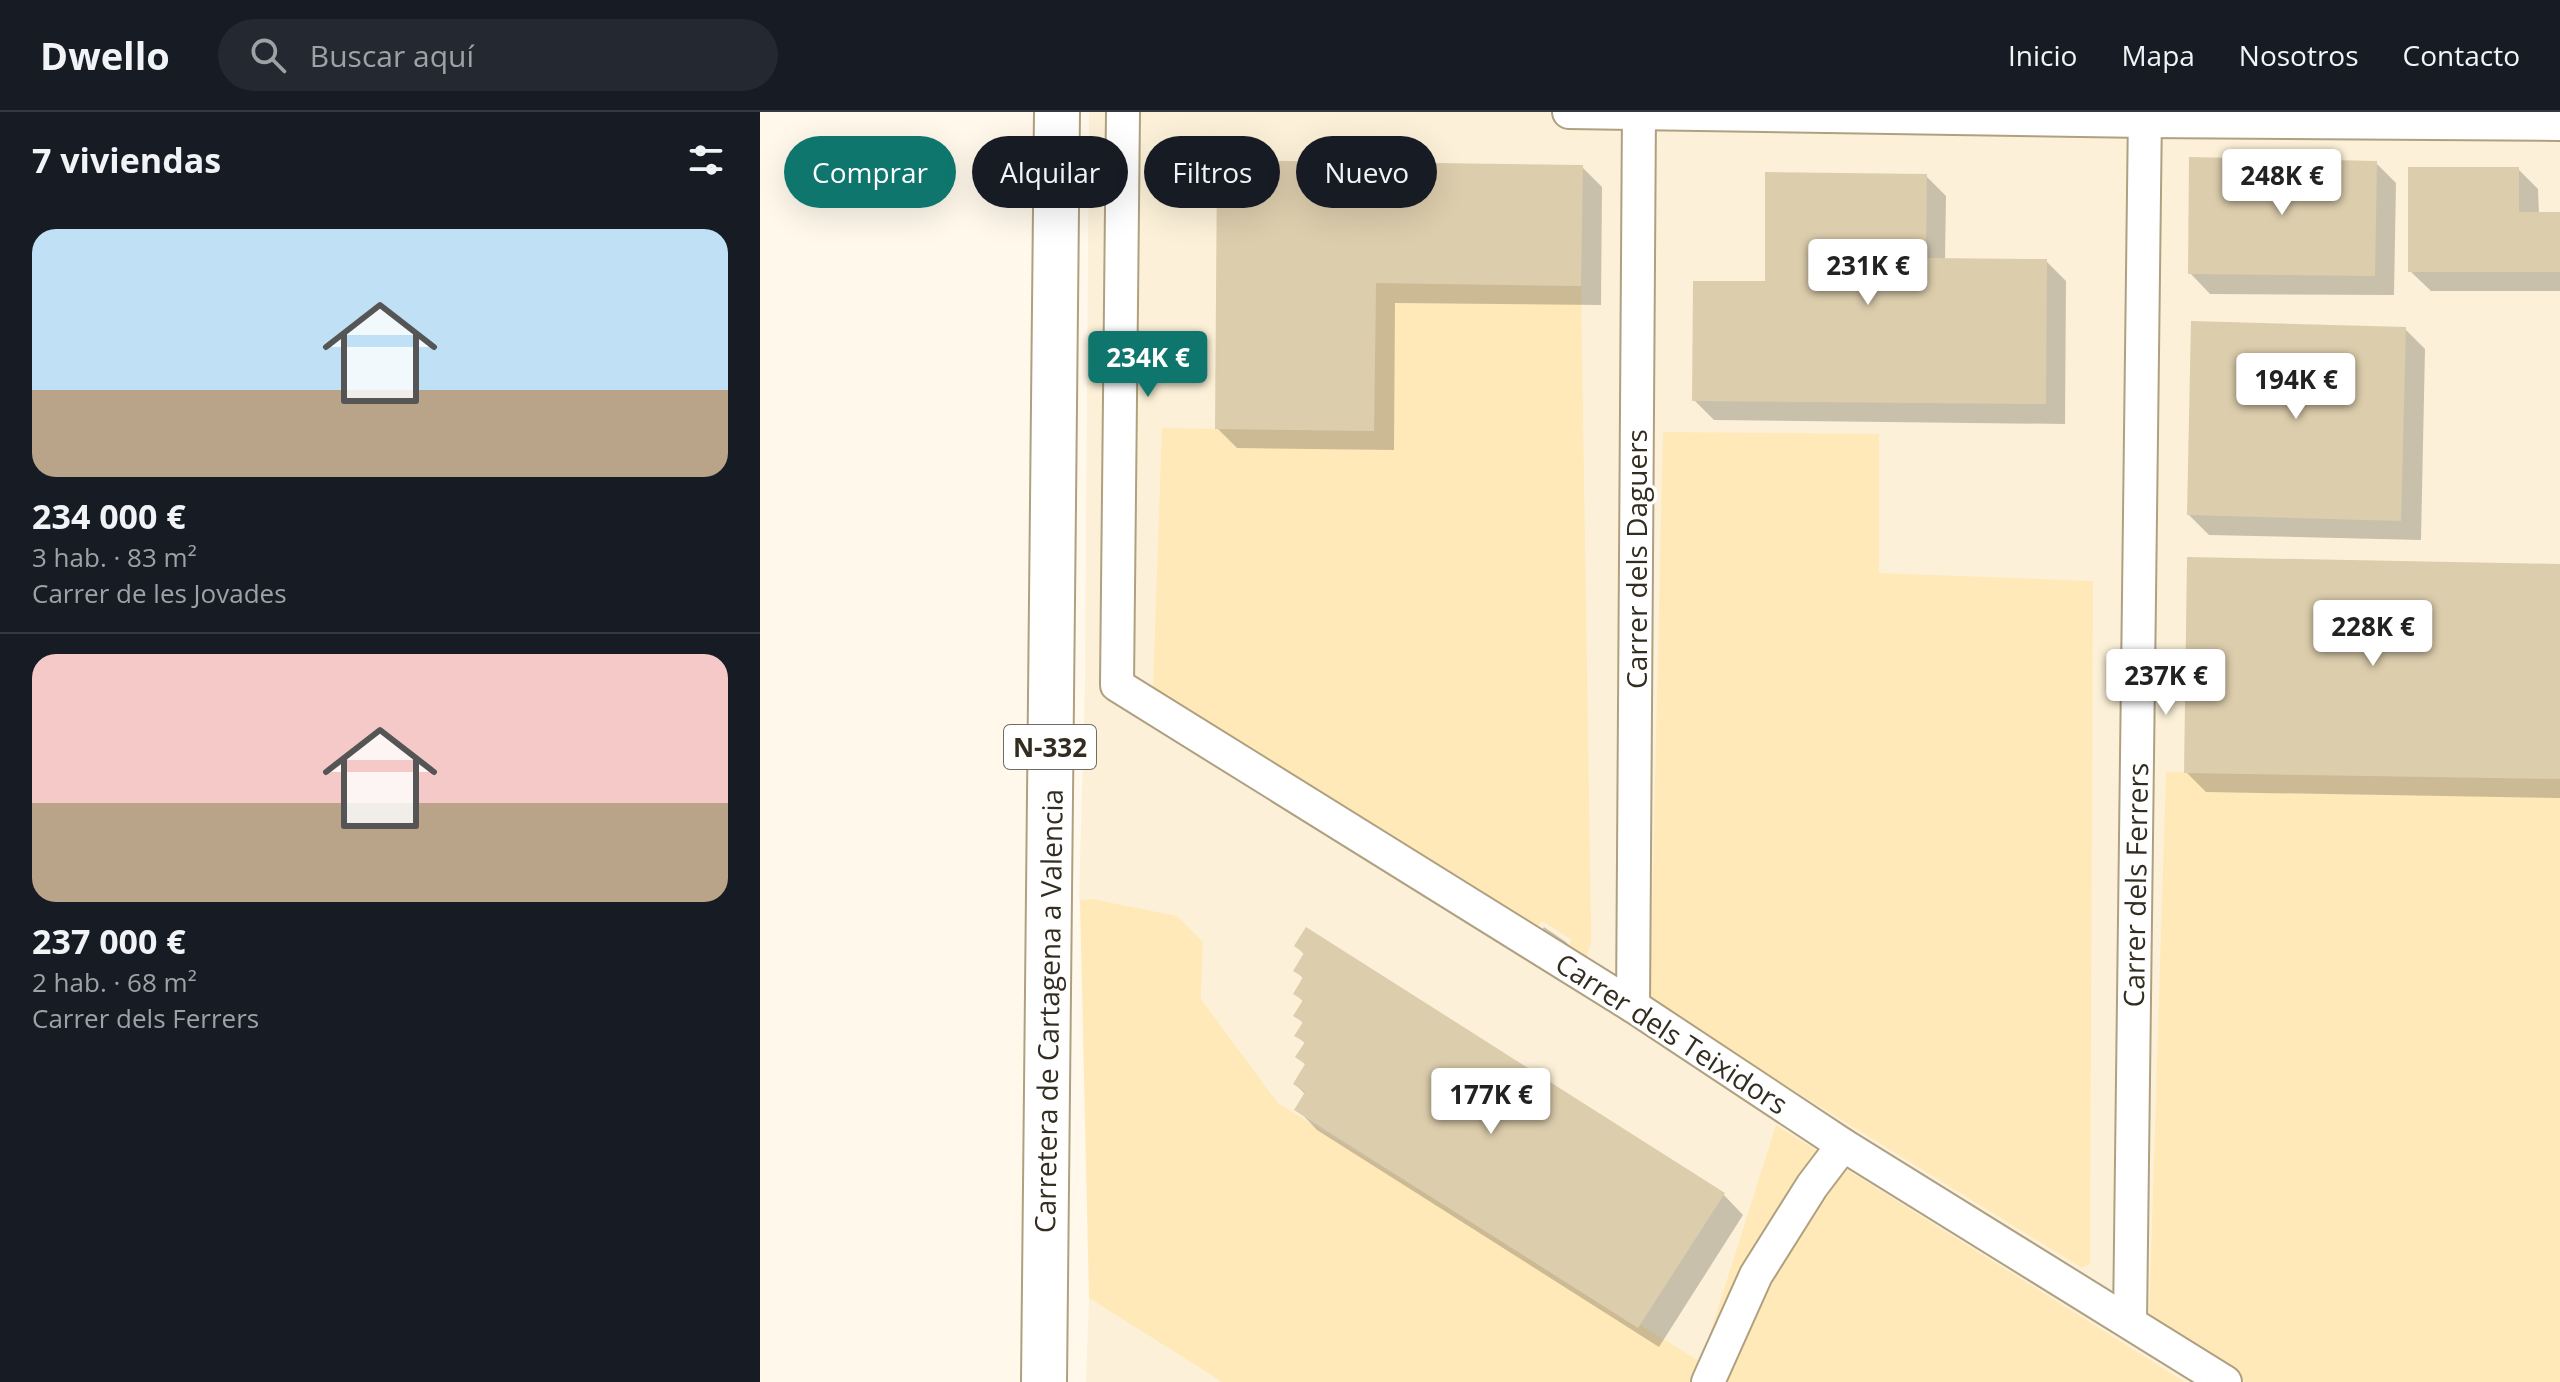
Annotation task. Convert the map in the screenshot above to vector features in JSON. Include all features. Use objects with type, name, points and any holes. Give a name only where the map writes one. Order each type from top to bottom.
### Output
[{"type":"highway","name":"Carretera de Cartagena a Valencia","points":[[1044,1382],[1057,112]]},
{"type":"street","name":"Carrer dels Teixidors","points":[[1123,112],[1117,685],[1633,1006],[1843,1145],[2225,1382]]},
{"type":"street","points":[[1569,112],[2145,116],[2560,124]]},
{"type":"street","name":"Carrer dels Daguers","points":[[1633,1006],[1639,112]]},
{"type":"street","name":"Carrer dels Ferrers","points":[[2130,1322],[2145,116]]},
{"type":"street","points":[[1708,1382],[1756,1275],[1812,1186],[1843,1145]]},
{"type":"shaded area","points":[[1089,112],[2560,112],[2560,1382],[2185,1382],[1776,1126],[1702,1363],[1278,1103],[1201,999],[1203,942],[1092,899],[1079,900],[1085,683],[1088,208],[1128,208],[1128,136],[1089,136]]},
{"type":"shaded area","points":[[1376,283],[1581,286],[1591,927],[1591,943],[1586,959],[1565,952],[1572,940],[1542,921],[1534,932],[1153,687],[1162,428],[1374,431]]},
{"type":"shaded area","points":[[1663,432],[1879,434],[1879,573],[2093,581],[2090,1264],[2082,1268],[1650,1002]]},
{"type":"shaded area","points":[[2166,772],[2560,779],[2560,1382],[2246,1382],[2149,1321]]},
{"type":"shaded area","points":[[1092,899],[1177,916],[1203,942],[1201,999],[1278,1103],[1701,1362],[1776,1125],[2185,1382],[1222,1382],[1089,1298],[1080,900]]},
{"type":"shaded area","points":[[1089,1298],[1222,1382],[1086,1382]]},
{"type":"building","points":[[2189,157],[2377,161],[2375,276],[2188,274]]},
{"type":"building","points":[[1280,161],[1296,161],[1296,208],[1437,208],[1437,163],[1583,165],[1581,286],[1376,283],[1374,431],[1215,429],[1217,208],[1280,208]]},
{"type":"building","points":[[2408,167],[2519,167],[2519,212],[2560,212],[2560,272],[2408,272]]},
{"type":"building","points":[[1765,172],[1927,174],[1926,258],[2047,259],[2046,404],[1692,401],[1693,281],[1765,281]]},
{"type":"building","points":[[2191,321],[2406,327],[2401,521],[2187,515]]},
{"type":"building","points":[[2187,557],[2560,564],[2560,779],[2184,773]]},
{"type":"building","points":[[1306,927],[1725,1193],[1638,1328],[1294,1110],[1305,1092],[1293,1084],[1305,1064],[1295,1057],[1305,1042],[1294,1036],[1303,1022],[1293,1016],[1303,1000],[1293,994],[1303,977],[1293,971],[1304,953],[1294,946]]}]
